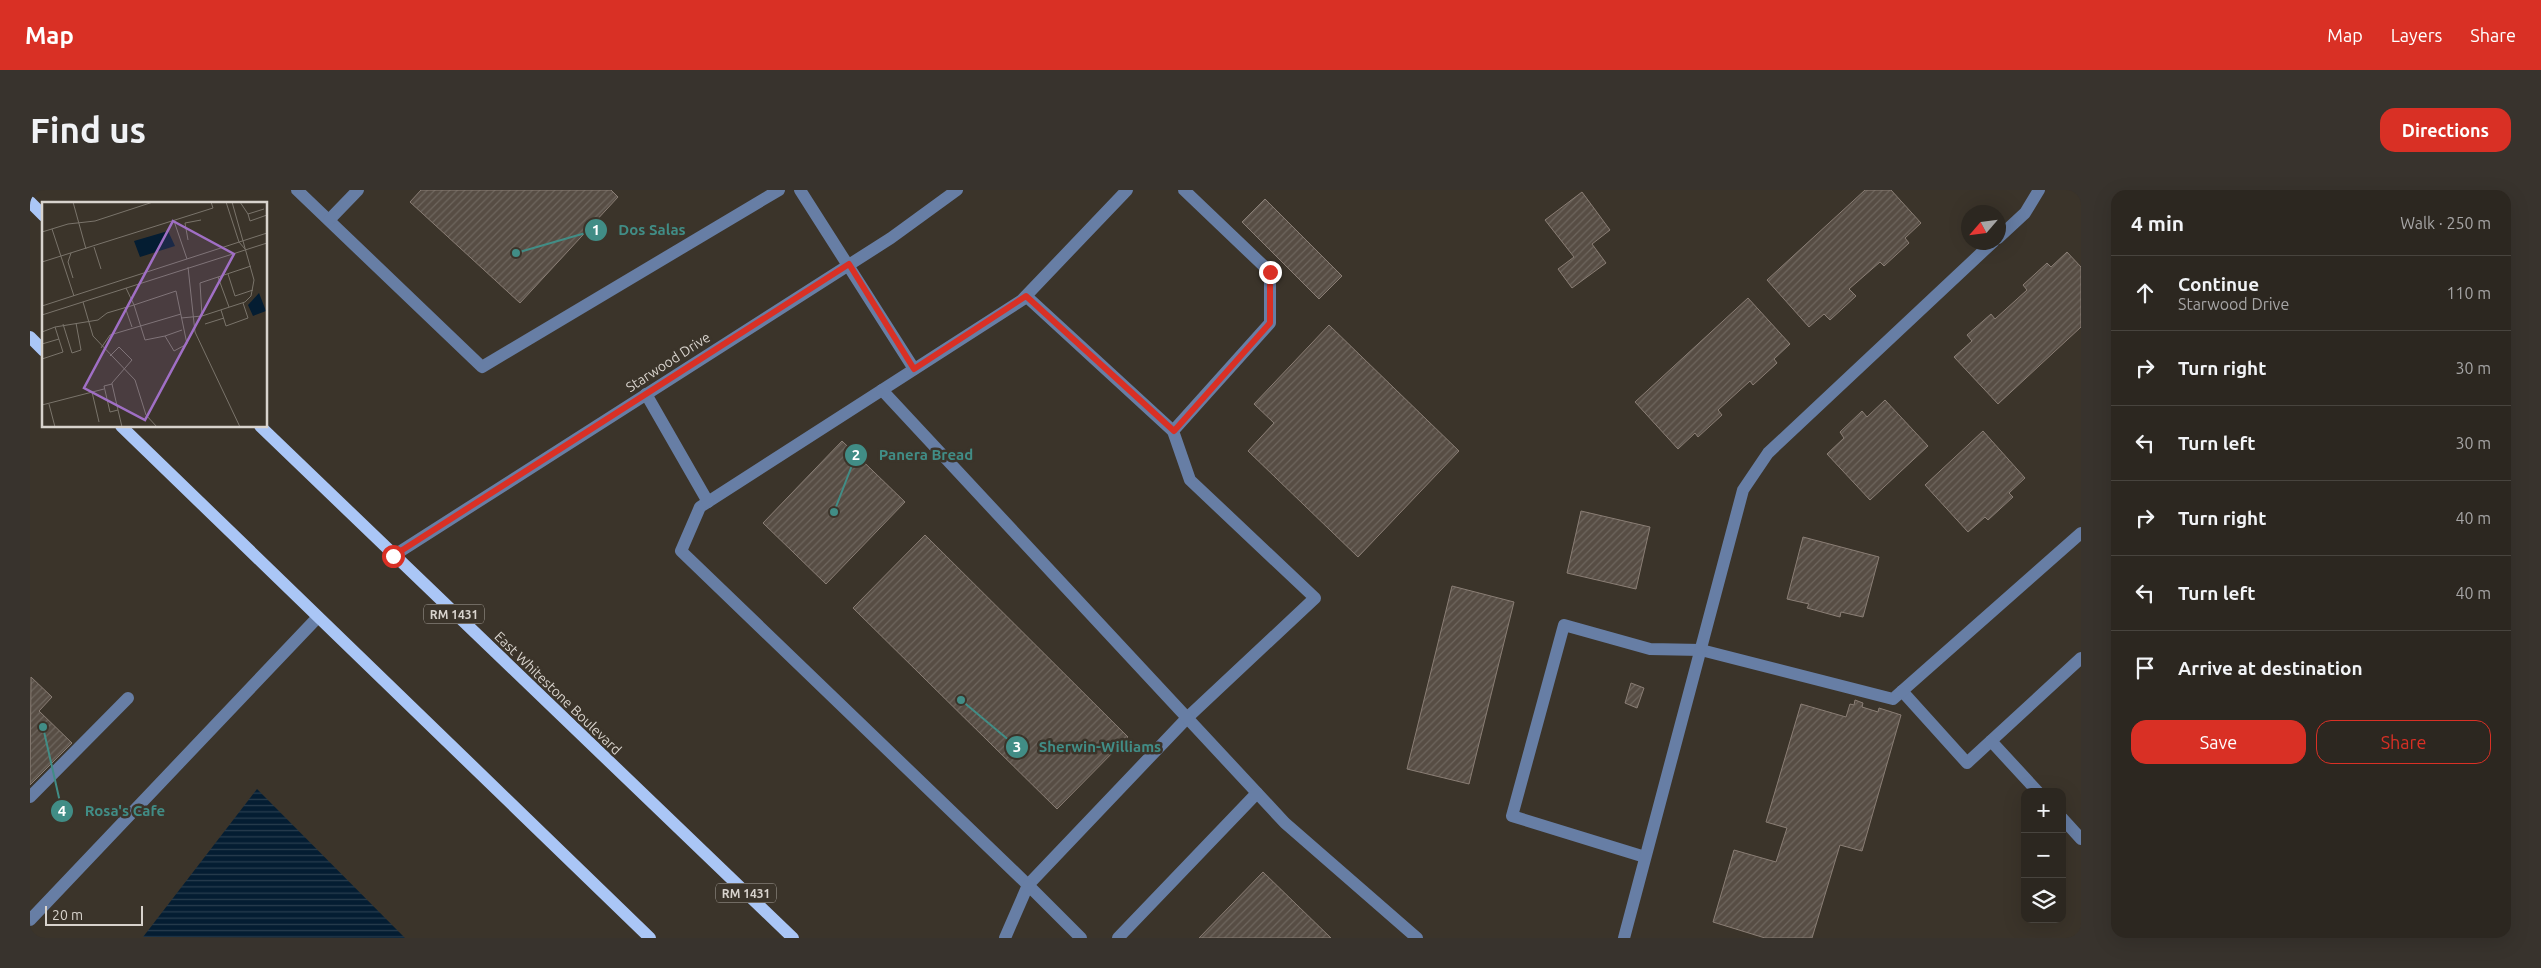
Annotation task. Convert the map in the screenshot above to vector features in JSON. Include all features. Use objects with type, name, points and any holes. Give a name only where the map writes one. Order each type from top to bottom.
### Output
[{"type":"main road","points":[[30,202],[42,214]]},
{"type":"main road","points":[[30,337],[42,349]]},
{"type":"main road","points":[[123,428],[650,938]]},
{"type":"main road","name":"East Whitestone Boulevard","points":[[262,428],[393,556],[793,938]]},
{"type":"street","points":[[297,190],[482,367],[779,190]]},
{"type":"street","points":[[329,220],[358,190]]},
{"type":"street","points":[[800,190],[849,264],[914,369]]},
{"type":"street","name":"Starwood Drive","points":[[393,556],[918,220],[957,190]]},
{"type":"street","points":[[1081,938],[681,551],[700,507],[1026,296],[1127,190]]},
{"type":"street","points":[[1174,431],[1270,323],[1270,272],[1184,190]]},
{"type":"street","points":[[2006,231],[2025,213],[2039,190]]},
{"type":"street","points":[[1624,938],[1743,490],[1768,453],[1984,250]]},
{"type":"street","points":[[1005,938],[1028,885],[1188,717],[1315,598],[1190,480],[1174,431],[1026,296]]},
{"type":"street","points":[[882,390],[1285,823],[1417,938]]},
{"type":"street","points":[[646,394],[708,502]]},
{"type":"street","points":[[1646,857],[1512,816],[1564,625],[1650,649],[1701,650],[1893,699],[2081,533]]},
{"type":"street","points":[[30,920],[318,618]]},
{"type":"street","points":[[1902,691],[1967,763],[2081,658]]},
{"type":"street","points":[[30,798],[128,698]]},
{"type":"street","points":[[1991,741],[2034,788]]},
{"type":"street","points":[[1118,938],[1257,793]]},
{"type":"street","points":[[2066,822],[2081,839]]},
{"type":"water","points":[[257,789],[405,938],[143,937]]},
{"type":"building","points":[[421,190],[611,190],[618,197],[520,303],[410,202]]},
{"type":"building","points":[[1865,190],[1891,190],[1921,223],[1905,238],[1909,243],[1884,266],[1880,262],[1849,289],[1856,296],[1830,320],[1824,314],[1809,327],[1767,280]]},
{"type":"building","points":[[1582,192],[1610,230],[1592,244],[1606,263],[1572,288],[1558,269],[1574,257],[1545,220]]},
{"type":"building","points":[[1265,199],[1342,276],[1319,299],[1242,222]]},
{"type":"building","points":[[2067,252],[2081,267],[2081,327],[1998,404],[1954,357],[1972,341],[1967,335],[1991,314],[1995,319],[2027,290],[2023,285],[2047,263],[2051,267]]},
{"type":"building","points":[[1748,298],[1790,344],[1774,359],[1777,363],[1753,385],[1750,381],[1718,410],[1722,415],[1698,437],[1695,433],[1678,449],[1635,402]]},
{"type":"building","points":[[1329,325],[1459,451],[1358,557],[1248,451],[1274,423],[1254,404]]},
{"type":"building","points":[[1885,400],[1928,446],[1870,500],[1827,454],[1844,438],[1840,432],[1862,411],[1867,417]]},
{"type":"building","points":[[1983,431],[2025,478],[2009,493],[2013,497],[1988,520],[1985,517],[1968,532],[1925,485]]},
{"type":"building","points":[[842,441],[905,502],[826,584],[763,523]]},
{"type":"building","points":[[1581,511],[1650,527],[1636,589],[1567,573]]},
{"type":"building","points":[[925,535],[1128,737],[1057,809],[853,608]]},
{"type":"building","points":[[1803,537],[1879,557],[1863,617],[1841,612],[1840,617],[1807,608],[1809,604],[1787,599]]},
{"type":"building","points":[[1452,586],[1514,602],[1469,784],[1407,769]]},
{"type":"building","points":[[31,677],[52,697],[39,711],[72,743],[30,785]]},
{"type":"building","points":[[1631,683],[1644,688],[1637,708],[1625,703]]},
{"type":"building","points":[[1855,700],[1863,703],[1862,707],[1878,712],[1879,708],[1901,715],[1862,851],[1840,845],[1812,938],[1765,938],[1713,922],[1734,850],[1776,862],[1787,828],[1766,822],[1801,704],[1846,717],[1850,704],[1854,705]]},
{"type":"building","points":[[1263,872],[1331,938],[1199,938]]},
{"type":"place","name":"Dos Salas","points":[[516,253]]},
{"type":"place","name":"Panera Bread","points":[[834,512]]},
{"type":"place","name":"Sherwin-Williams","points":[[961,700]]},
{"type":"place","name":"Rosa's Cafe","points":[[43,727]]},
{"type":"route","points":[[393,556],[849,264],[914,369],[1026,296],[1174,431],[1270,323],[1270,272]]}]
